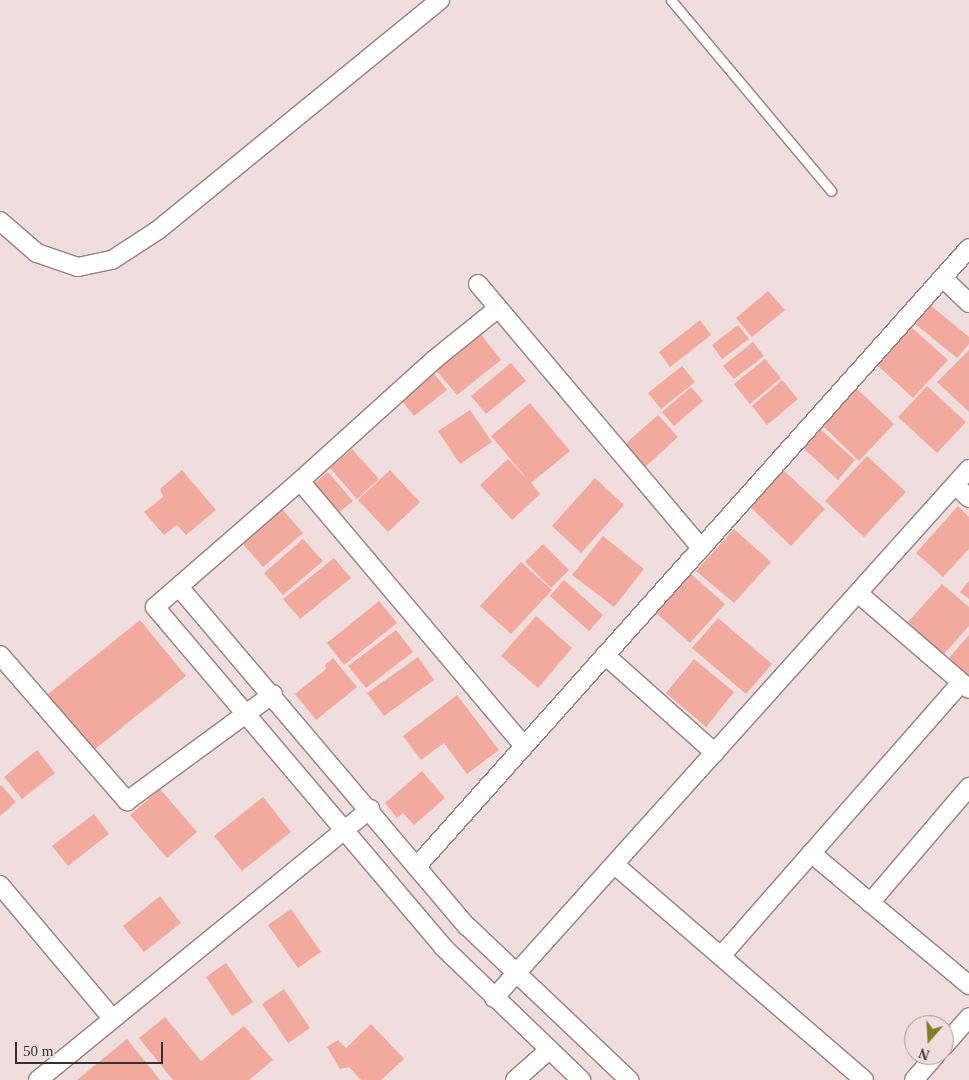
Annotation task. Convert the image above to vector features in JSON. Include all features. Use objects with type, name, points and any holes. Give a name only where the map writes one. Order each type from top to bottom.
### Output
[{"type":"street","points":[[0,221],[37,253],[45,256],[78,267],[112,260],[158,230],[440,0]]},
{"type":"street","points":[[418,865],[969,248]]},
{"type":"street","points":[[943,278],[969,303]]},
{"type":"street","points":[[478,284],[497,309],[701,548]]},
{"type":"street","points":[[497,309],[434,359],[300,481],[155,607],[443,947],[581,1080]]},
{"type":"street","points":[[494,998],[859,594],[969,469]]},
{"type":"street","points":[[300,481],[524,746]]},
{"type":"street","points":[[955,485],[969,498]]},
{"type":"street","points":[[179,587],[273,694],[418,865],[467,926],[516,975],[629,1080]]},
{"type":"street","points":[[721,956],[811,853],[965,686],[859,594]]},
{"type":"street","points":[[0,655],[127,801],[273,694]]},
{"type":"street","points":[[605,655],[715,753]]},
{"type":"street","points":[[870,903],[969,787]]},
{"type":"street","points":[[38,1080],[370,809]]},
{"type":"street","points":[[811,853],[969,985]]},
{"type":"street","points":[[615,865],[864,1080]]},
{"type":"street","points":[[0,885],[6,904],[113,1019]]},
{"type":"street","points":[[954,1034],[969,1017]]},
{"type":"street","points":[[515,1080],[549,1050]]},
{"type":"street","points":[[914,1080],[927,1065]]},
{"type":"lane","points":[[671,0],[831,191]]},
{"type":"building","points":[[768,291],[785,310],[752,337],[736,318]]},
{"type":"building","points":[[930,305],[969,337],[969,344],[957,358],[914,323]]},
{"type":"building","points":[[700,320],[711,335],[670,367],[659,352]]},
{"type":"building","points":[[738,325],[749,339],[722,359],[712,345]]},
{"type":"building","points":[[911,327],[948,360],[913,398],[877,365]]},
{"type":"building","points":[[480,333],[501,360],[457,395],[435,369]]},
{"type":"building","points":[[753,342],[764,356],[734,379],[723,366]]},
{"type":"building","points":[[969,350],[969,412],[937,382]]},
{"type":"building","points":[[765,359],[781,378],[750,404],[734,384]]},
{"type":"building","points":[[511,363],[526,381],[486,414],[471,396]]},
{"type":"building","points":[[682,366],[695,382],[661,409],[648,393]]},
{"type":"building","points":[[432,371],[447,390],[414,416],[399,397]]},
{"type":"building","points":[[782,380],[798,399],[767,425],[752,406]]},
{"type":"building","points":[[927,386],[966,422],[937,453],[898,417]]},
{"type":"building","points":[[691,387],[703,401],[674,426],[662,412]]},
{"type":"building","points":[[856,388],[894,424],[859,461],[821,424]]},
{"type":"building","points":[[530,403],[570,451],[531,483],[540,494],[512,520],[480,485],[508,459],[528,480],[491,436]]},
{"type":"building","points":[[470,410],[492,442],[460,464],[438,431]]},
{"type":"building","points":[[658,415],[678,437],[644,468],[624,445]]},
{"type":"building","points":[[820,429],[855,460],[838,480],[803,448]]},
{"type":"building","points":[[352,449],[379,479],[357,499],[330,468]]},
{"type":"building","points":[[867,456],[906,492],[864,537],[825,501]]},
{"type":"building","points":[[782,469],[825,509],[791,546],[748,505]]},
{"type":"building","points":[[182,470],[216,510],[186,535],[177,525],[164,535],[144,512],[163,497],[160,489]]},
{"type":"building","points":[[390,470],[420,502],[388,532],[358,500]]},
{"type":"building","points":[[328,472],[353,501],[336,515],[311,486]]},
{"type":"building","points":[[595,478],[624,505],[581,553],[552,526]]},
{"type":"building","points":[[958,506],[969,517],[969,549],[943,577],[916,553]]},
{"type":"building","points":[[282,509],[303,533],[263,567],[242,543]]},
{"type":"building","points":[[734,529],[771,562],[734,603],[696,571]]},
{"type":"building","points":[[603,536],[644,569],[614,607],[572,575]]},
{"type":"building","points":[[303,539],[323,561],[283,595],[264,573]]},
{"type":"building","points":[[543,544],[569,570],[551,588],[525,562]]},
{"type":"building","points":[[334,558],[351,578],[300,619],[283,599]]},
{"type":"building","points":[[521,562],[552,590],[511,634],[480,606]]},
{"type":"building","points":[[691,574],[725,604],[690,643],[656,613]]},
{"type":"building","points":[[564,580],[603,615],[589,631],[550,596]]},
{"type":"building","points":[[969,581],[969,599],[960,592]]},
{"type":"building","points":[[942,584],[969,607],[969,626],[943,655],[907,623]]},
{"type":"building","points":[[379,601],[397,623],[344,665],[327,643]]},
{"type":"building","points":[[536,616],[572,648],[538,688],[501,656]]},
{"type":"building","points":[[718,618],[772,664],[746,694],[692,648]]},
{"type":"building","points":[[140,620],[186,676],[89,754],[43,698]]},
{"type":"building","points":[[396,630],[413,652],[366,688],[348,666]]},
{"type":"building","points":[[969,635],[969,676],[949,658]]},
{"type":"building","points":[[418,657],[434,680],[384,716],[367,693]]},
{"type":"building","points":[[333,658],[357,687],[316,720],[295,694],[326,669],[325,665]]},
{"type":"building","points":[[694,659],[734,692],[706,727],[666,693]]},
{"type":"building","points":[[457,695],[499,750],[467,774],[444,743],[421,760],[403,736]]},
{"type":"building","points":[[37,750],[55,773],[22,799],[4,777]]},
{"type":"building","points":[[422,771],[445,798],[414,825],[403,813],[397,818],[385,803]]},
{"type":"building","points":[[0,786],[16,802],[0,816]]},
{"type":"building","points":[[160,789],[197,832],[167,858],[130,815]]},
{"type":"building","points":[[263,797],[291,832],[242,871],[214,836]]},
{"type":"building","points":[[94,814],[109,834],[68,866],[52,846]]},
{"type":"building","points":[[160,896],[181,923],[144,952],[123,926]]},
{"type":"building","points":[[291,909],[321,952],[298,968],[268,925]]},
{"type":"building","points":[[226,963],[253,1002],[232,1016],[206,977]]},
{"type":"building","points":[[284,989],[310,1028],[288,1043],[262,1004]]},
{"type":"building","points":[[165,1017],[201,1061],[244,1026],[273,1060],[249,1080],[173,1080],[139,1038]]},
{"type":"building","points":[[371,1024],[404,1059],[381,1080],[361,1080],[349,1067],[340,1069],[327,1047],[338,1040],[346,1048]]},
{"type":"building","points":[[127,1039],[160,1080],[77,1080]]}]
